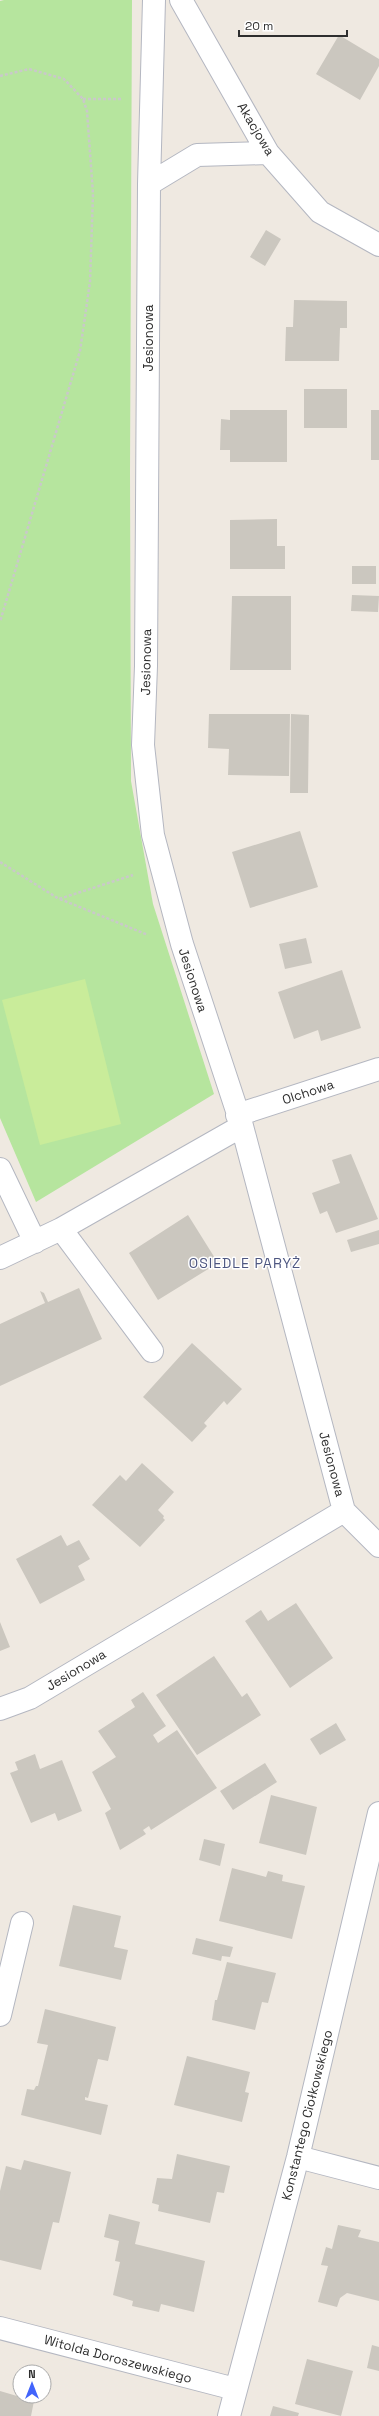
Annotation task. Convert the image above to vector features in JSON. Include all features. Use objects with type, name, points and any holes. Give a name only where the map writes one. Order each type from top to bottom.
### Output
[{"type":"street","name":"Jesionowa","points":[[0,1709],[30,1698],[344,1511],[240,1121],[179,933],[152,835],[143,746],[146,658],[150,184],[154,0]]},
{"type":"street","name":"Akacjowa","points":[[181,0],[268,153],[320,212],[379,245]]},
{"type":"street","points":[[150,184],[197,155],[268,153]]},
{"type":"street","name":"Olchowa","points":[[240,1121],[379,1069]]},
{"type":"street","points":[[0,1258],[61,1229],[240,1121]]},
{"type":"street","points":[[0,1169],[35,1242]]},
{"type":"street","points":[[61,1229],[152,1351]]},
{"type":"street","points":[[344,1511],[379,1546]]},
{"type":"street","name":"Konstantego Ciołkowskiego","points":[[229,2416],[298,2158],[373,1865],[379,1813]]},
{"type":"street","points":[[0,2015],[22,1923]]},
{"type":"street","points":[[298,2158],[379,2178]]},
{"type":"street","name":"Witolda Doroszewskiego","points":[[0,2328],[235,2389]]},
{"type":"path","points":[[0,76],[29,70],[50,75],[64,79],[83,99],[88,126],[93,194],[90,282],[81,343],[0,622]]},
{"type":"path","points":[[83,99],[152,99]]},
{"type":"path","points":[[0,862],[59,899],[159,940],[179,933]]},
{"type":"path","points":[[59,899],[161,867]]},
{"type":"green space","points":[[132,0],[130,472],[131,781],[153,904],[214,1094],[36,1202],[0,1118],[0,1]]},
{"type":"green space","points":[[85,979],[121,1124],[40,1145],[2,1000]]},
{"type":"building","points":[[339,35],[379,59],[379,66],[360,100],[316,74]]},
{"type":"building","points":[[266,230],[281,239],[265,266],[250,257]]},
{"type":"building","points":[[294,300],[347,301],[347,328],[340,328],[339,361],[285,361],[286,327],[293,327]]},
{"type":"building","points":[[304,389],[347,389],[347,428],[304,428]]},
{"type":"building","points":[[230,410],[287,410],[287,462],[230,462],[230,450],[220,450],[221,419],[230,420]]},
{"type":"building","points":[[371,410],[379,410],[379,460],[371,460]]},
{"type":"building","points":[[277,519],[277,546],[285,546],[285,569],[230,569],[230,520]]},
{"type":"building","points":[[352,566],[376,566],[376,584],[352,584]]},
{"type":"building","points":[[352,595],[379,596],[378,612],[351,611]]},
{"type":"building","points":[[232,596],[291,596],[291,670],[230,670]]},
{"type":"building","points":[[209,714],[290,714],[289,776],[228,775],[229,749],[208,748]]},
{"type":"building","points":[[291,714],[309,715],[308,793],[290,793]]},
{"type":"building","points":[[300,831],[318,887],[250,908],[232,852]]},
{"type":"building","points":[[306,938],[312,963],[285,969],[279,944]]},
{"type":"building","points":[[342,970],[361,1028],[321,1041],[318,1030],[294,1039],[278,992]]},
{"type":"building","points":[[351,1154],[378,1219],[336,1233],[327,1211],[320,1214],[312,1193],[340,1183],[332,1160]]},
{"type":"building","points":[[188,1215],[218,1263],[158,1300],[129,1253]]},
{"type":"building","points":[[379,1230],[379,1244],[351,1252],[347,1240]]},
{"type":"building","points":[[79,1288],[102,1339],[0,1386],[0,1324],[45,1303],[40,1291],[44,1293],[48,1302]]},
{"type":"building","points":[[192,1343],[242,1389],[227,1405],[224,1401],[204,1423],[207,1426],[192,1442],[143,1397]]},
{"type":"building","points":[[142,1463],[174,1492],[158,1510],[164,1516],[163,1518],[165,1520],[140,1547],[92,1505],[120,1475],[126,1481]]},
{"type":"building","points":[[61,1535],[67,1546],[79,1540],[90,1559],[78,1566],[85,1580],[40,1604],[16,1559]]},
{"type":"building","points":[[296,1603],[333,1658],[290,1688],[245,1621],[261,1610],[268,1621]]},
{"type":"building","points":[[0,1622],[10,1647],[0,1651]]},
{"type":"building","points":[[214,1656],[242,1697],[247,1693],[261,1715],[197,1755],[156,1695]]},
{"type":"building","points":[[143,1692],[166,1726],[153,1735],[158,1743],[177,1730],[217,1788],[151,1830],[149,1826],[143,1830],[146,1834],[120,1850],[105,1813],[111,1809],[92,1772],[116,1757],[98,1731],[135,1707],[131,1700]]},
{"type":"building","points":[[336,1723],[346,1740],[320,1755],[310,1739]]},
{"type":"building","points":[[35,1754],[40,1769],[62,1760],[82,1811],[58,1821],[55,1813],[31,1823],[10,1773],[18,1770],[15,1762]]},
{"type":"building","points":[[265,1763],[277,1782],[233,1810],[220,1791]]},
{"type":"building","points":[[271,1795],[317,1807],[306,1855],[259,1843]]},
{"type":"building","points":[[204,1839],[225,1844],[220,1866],[199,1860]]},
{"type":"building","points":[[232,1868],[266,1877],[268,1871],[283,1875],[282,1881],[305,1886],[292,1939],[219,1921]]},
{"type":"building","points":[[73,1905],[121,1916],[114,1947],[128,1950],[121,1980],[59,1966]]},
{"type":"building","points":[[196,1938],[233,1947],[230,1957],[222,1956],[221,1961],[192,1954]]},
{"type":"building","points":[[227,1962],[276,1973],[268,2003],[262,2002],[255,2030],[212,2020],[215,2000],[217,2000]]},
{"type":"building","points":[[45,2009],[116,2027],[108,2061],[98,2059],[88,2098],[85,2097],[85,2100],[108,2105],[101,2135],[21,2115],[27,2089],[34,2090],[36,2086],[38,2086],[48,2045],[37,2043]]},
{"type":"building","points":[[187,2056],[250,2072],[245,2092],[249,2093],[242,2122],[174,2105]]},
{"type":"building","points":[[177,2154],[230,2166],[224,2193],[217,2192],[210,2223],[158,2211],[159,2205],[152,2203],[157,2178],[172,2179]]},
{"type":"building","points":[[24,2160],[71,2172],[59,2223],[53,2222],[41,2270],[0,2260],[0,2191],[6,2166],[21,2170]]},
{"type":"building","points":[[109,2214],[140,2222],[135,2244],[205,2261],[194,2312],[161,2304],[159,2312],[132,2306],[133,2301],[113,2295],[120,2262],[115,2261],[119,2241],[104,2237]]},
{"type":"building","points":[[338,2225],[361,2230],[358,2237],[379,2242],[379,2301],[347,2293],[340,2298],[337,2307],[318,2302],[328,2266],[321,2265],[326,2247],[332,2249]]},
{"type":"building","points":[[372,2345],[379,2347],[379,2371],[367,2368]]},
{"type":"building","points":[[307,2359],[353,2371],[341,2416],[295,2404]]},
{"type":"building","points":[[0,2391],[12,2395],[12,2404],[33,2404],[31,2416],[0,2416]]},
{"type":"building","points":[[273,2406],[299,2413],[298,2416],[270,2416]]},
{"type":"district","name":"OSIEDLE PARYŻ","points":[[245,1263]]}]
